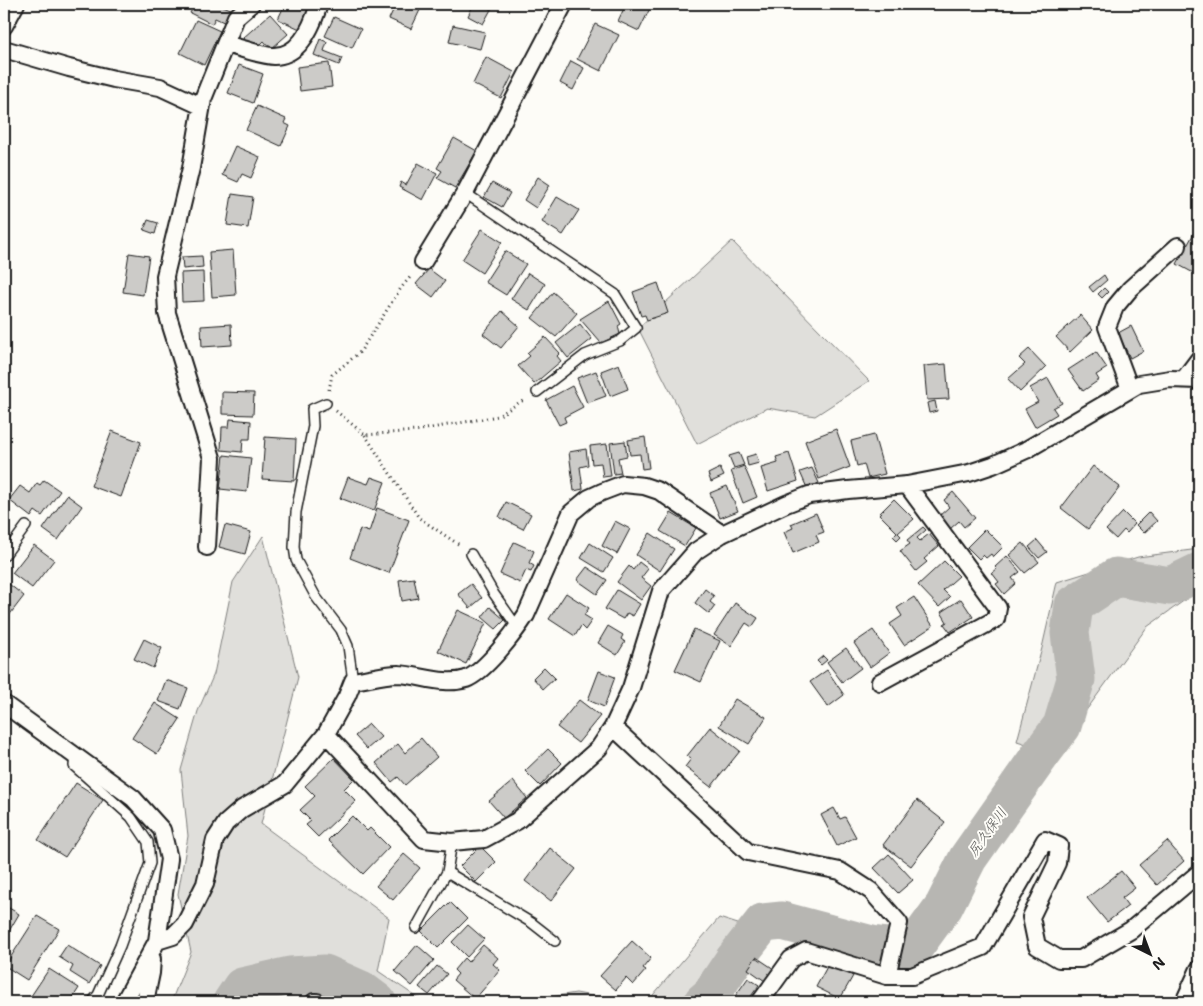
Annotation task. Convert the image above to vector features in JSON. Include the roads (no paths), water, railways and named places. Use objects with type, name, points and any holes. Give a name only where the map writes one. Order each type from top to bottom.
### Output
[{"type":"street","points":[[4,26],[16,4]]},
{"type":"street","points":[[207,547],[212,458],[167,312],[165,276],[191,168],[203,99],[236,17],[251,4]]},
{"type":"street","points":[[225,44],[274,56],[284,54],[302,42],[315,17],[319,4]]},
{"type":"street","points":[[423,262],[465,193],[564,4]]},
{"type":"street","points":[[4,48],[69,68],[114,79],[160,87],[201,106]]},
{"type":"street","points":[[1130,389],[1107,327],[1115,307],[1130,289],[1178,246]]},
{"type":"street","points":[[326,734],[424,839],[452,842],[484,840],[517,820],[599,748],[613,727],[631,688],[661,591],[696,552],[722,534],[786,504],[809,496],[848,490],[907,485],[969,473],[993,465],[1026,450],[1139,384],[1170,379],[1192,379],[1199,359]]},
{"type":"street","points":[[124,1002],[154,946],[173,936],[185,924],[205,884],[215,840],[226,823],[242,809],[285,784],[326,734],[353,681],[397,674],[452,681],[466,678],[481,670],[518,628],[526,615],[571,513],[589,498],[602,492],[623,484],[644,486],[659,491],[722,534]]},
{"type":"street","points":[[880,682],[996,619],[998,608],[907,485]]},
{"type":"street","points":[[4,704],[133,798],[162,830],[169,859],[145,1002]]},
{"type":"street","points":[[613,727],[748,852],[840,871],[871,891],[899,923],[889,969]]},
{"type":"street","points":[[760,1002],[791,959],[806,951],[889,969],[912,976],[982,947],[1045,840],[1059,846],[1056,863],[1031,917],[1037,946],[1059,959],[1081,959],[1132,930],[1199,873]]},
{"type":"street","points":[[1184,1002],[1198,976]]},
{"type":"lane","points":[[465,193],[615,294],[636,328],[620,341],[585,355],[537,392]]},
{"type":"lane","points":[[326,403],[312,409],[313,426],[296,512],[294,547],[296,560],[316,597],[341,630],[348,646],[353,681]]},
{"type":"lane","points":[[4,556],[26,526]]},
{"type":"lane","points":[[471,554],[494,594],[518,628]]},
{"type":"lane","points":[[75,755],[74,766],[131,817],[140,828],[148,842],[150,862],[120,946],[98,995],[92,1002]]},
{"type":"lane","points":[[416,928],[446,872],[452,842]]},
{"type":"lane","points":[[446,872],[532,923],[555,941]]},
{"type":"waterway","name":"尻久保川","points":[[703,1002],[710,996],[734,960],[763,923],[782,921],[872,945],[912,950],[944,906],[968,858],[1062,726],[1076,679],[1070,633],[1074,605],[1116,577],[1170,586],[1199,572]]},
{"type":"waterway","name":"尻久保川","points":[[232,1002],[242,987],[290,976],[325,974],[361,990],[377,1002]]}]
